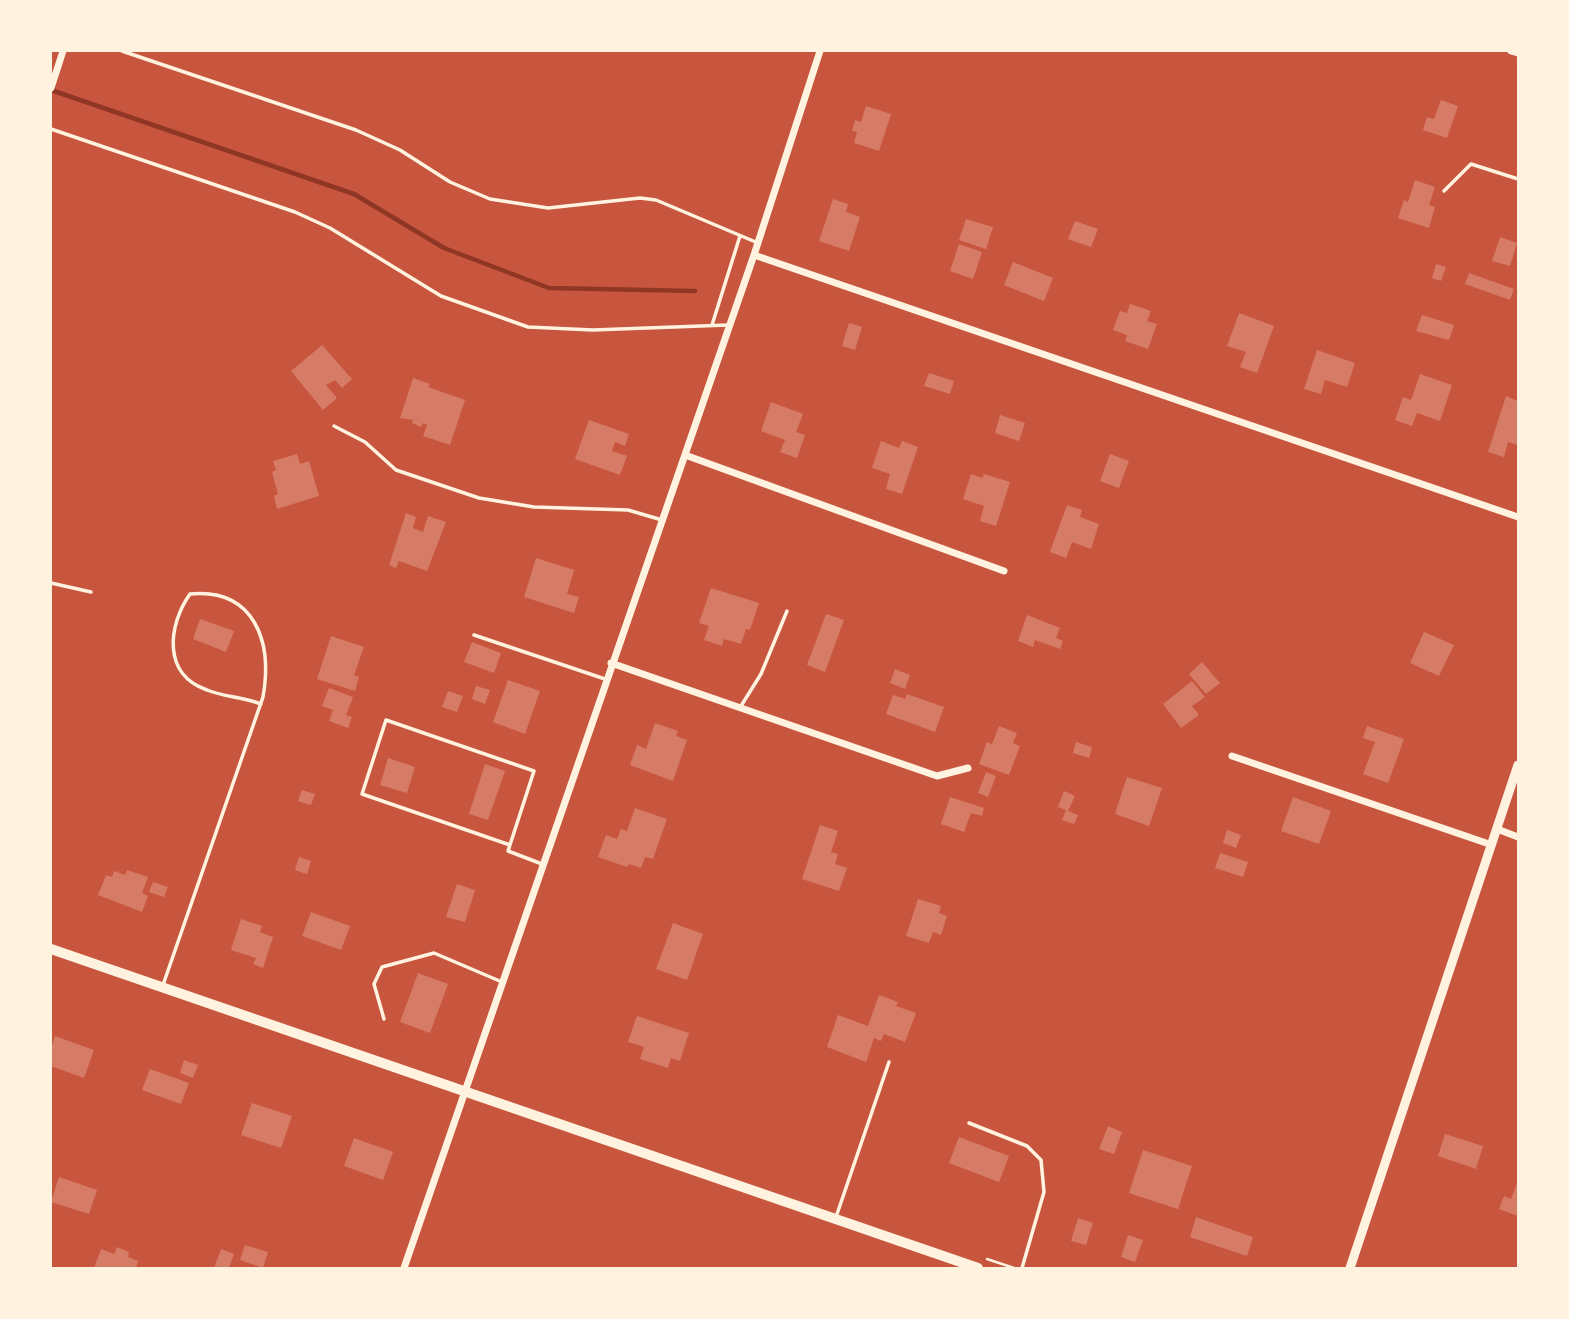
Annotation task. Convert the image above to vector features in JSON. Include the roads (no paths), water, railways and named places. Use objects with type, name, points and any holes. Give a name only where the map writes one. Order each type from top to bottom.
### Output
[{"type":"main road","points":[[51,949],[978,1268]]},
{"type":"street","points":[[51,88],[63,51]]},
{"type":"street","points":[[404,1268],[605,679],[754,255],[820,51]]},
{"type":"street","points":[[1511,51],[1518,53]]},
{"type":"street","points":[[754,255],[1518,517]]},
{"type":"street","points":[[685,455],[1004,571]]},
{"type":"street","points":[[611,663],[937,776],[968,768]]},
{"type":"street","points":[[1232,756],[1492,845]]},
{"type":"street","points":[[1350,1268],[1518,765]]},
{"type":"street","points":[[1497,829],[1518,836]]},
{"type":"lane","points":[[122,51],[356,130],[400,150],[450,182],[490,199],[548,208],[629,199],[656,200],[758,243]]},
{"type":"lane","points":[[51,129],[295,212],[330,228],[442,296],[528,327],[593,330],[730,325]]},
{"type":"lane","points":[[1444,191],[1471,164],[1518,179]]},
{"type":"lane","points":[[712,326],[740,236]]},
{"type":"lane","points":[[334,426],[365,442],[396,470],[467,495],[534,507],[628,510],[662,520]]},
{"type":"lane","points":[[51,583],[91,592]]},
{"type":"lane","points":[[162,987],[261,704],[267,677],[264,639],[235,599],[212,592],[190,594],[179,609],[171,636],[175,663],[188,679],[206,690],[261,704]]},
{"type":"lane","points":[[740,708],[761,674],[787,611]]},
{"type":"lane","points":[[474,635],[605,679]]},
{"type":"lane","points":[[510,845],[362,794],[386,720],[534,771],[510,845],[508,851],[542,864]]},
{"type":"lane","points":[[384,1019],[374,984],[382,967],[397,961],[434,953],[502,982]]},
{"type":"lane","points":[[835,1219],[889,1062]]},
{"type":"lane","points":[[969,1123],[1027,1146],[1041,1160],[1044,1192],[1022,1268]]},
{"type":"waterway","points":[[51,90],[354,194],[444,248],[549,288],[695,291]]}]
